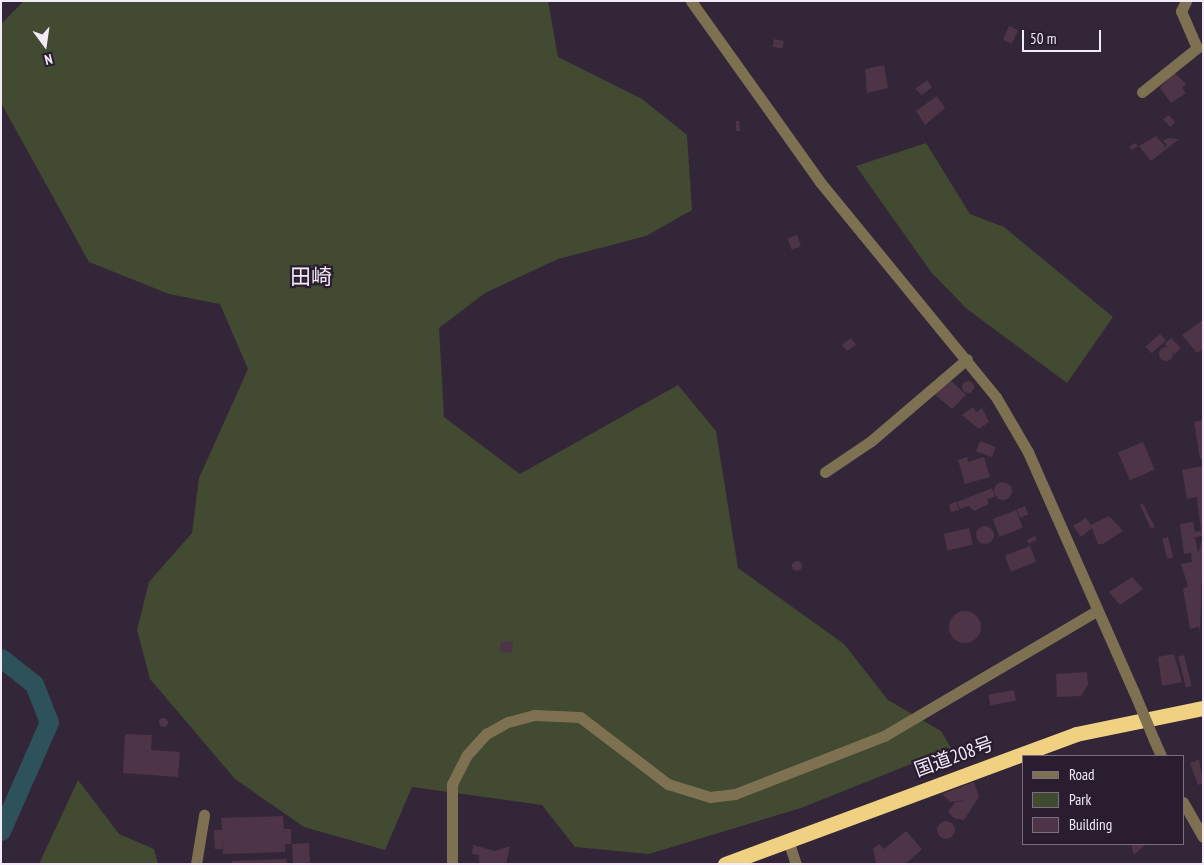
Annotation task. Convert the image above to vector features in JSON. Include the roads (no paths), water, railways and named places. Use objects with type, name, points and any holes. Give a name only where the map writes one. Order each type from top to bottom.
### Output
[{"type":"highway","name":"国道208号","points":[[726,864],[1076,734],[1203,708]]},
{"type":"street","points":[[690,1],[820,182],[967,359],[1028,452],[1096,612],[1134,692],[1161,755]]},
{"type":"street","points":[[1142,92],[1197,48],[1182,10],[1186,1]]},
{"type":"street","points":[[825,472],[871,441],[967,359]]},
{"type":"street","points":[[452,864],[452,784],[466,756],[486,734],[508,722],[534,715],[580,717],[668,784],[710,797],[736,794],[884,736],[1096,612]]},
{"type":"street","points":[[1184,804],[1203,837]]},
{"type":"street","points":[[196,864],[204,815]]},
{"type":"street","points":[[788,840],[796,864]]},
{"type":"waterway","points":[[1,658],[34,684],[49,722],[1,831]]},
{"type":"district","name":"田崎","points":[[311,277]]}]
